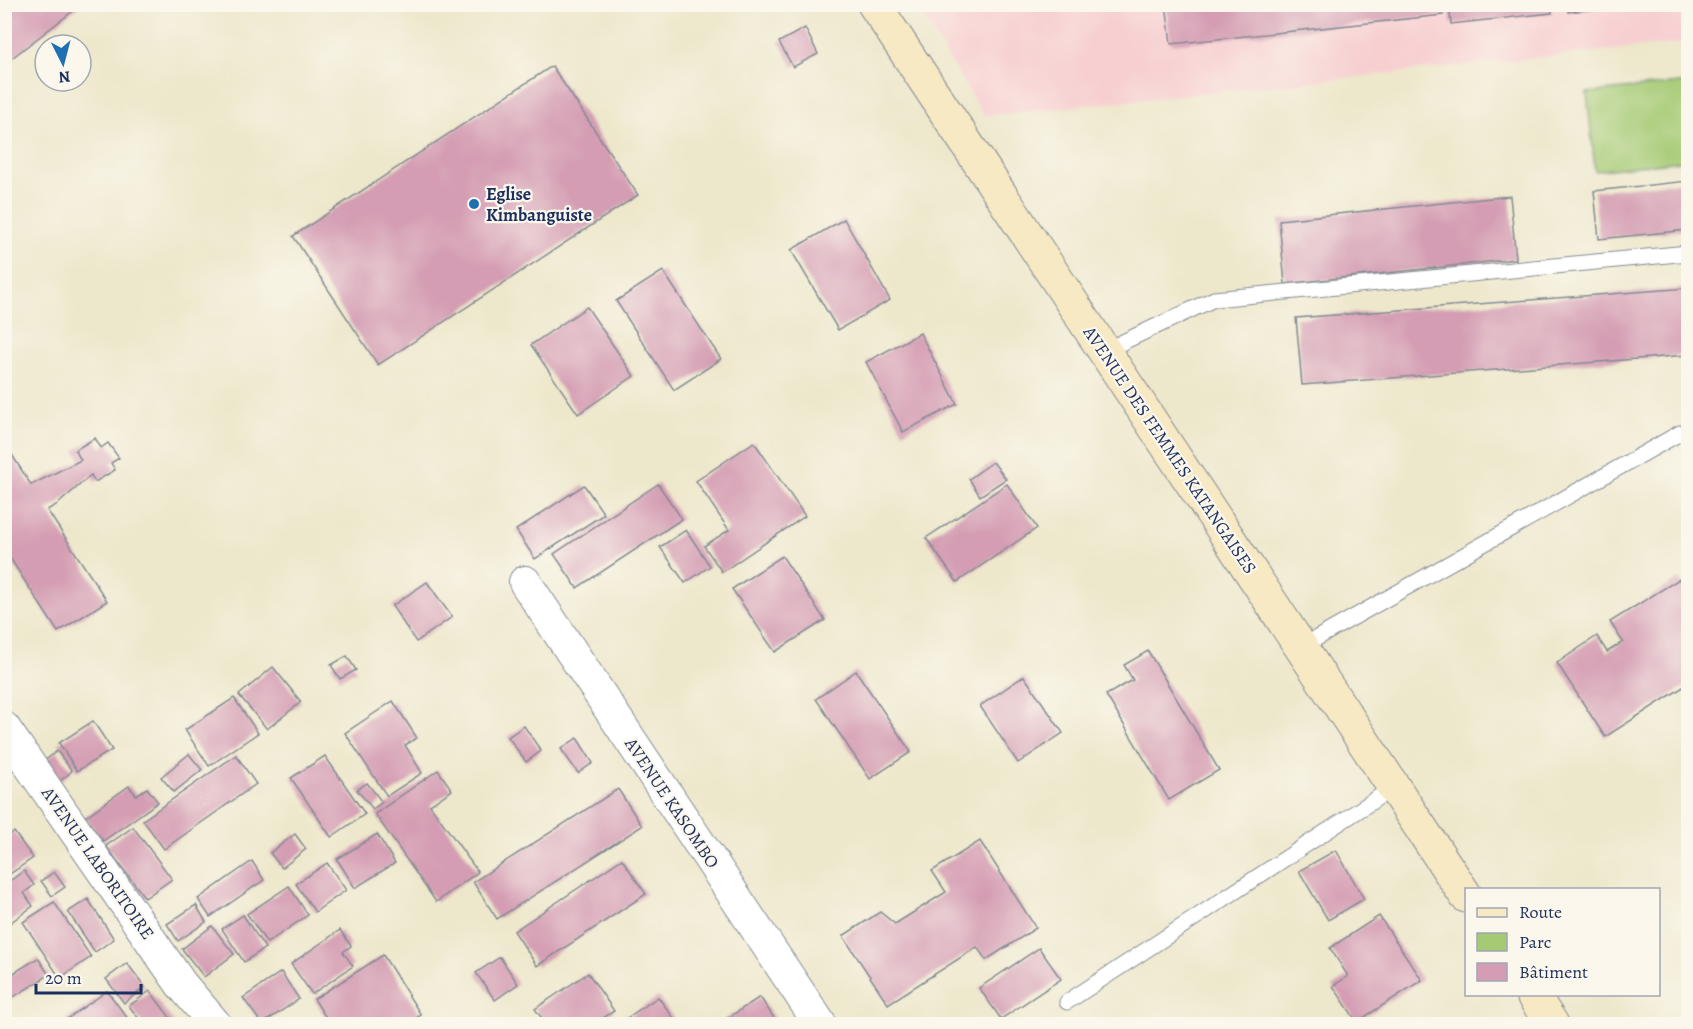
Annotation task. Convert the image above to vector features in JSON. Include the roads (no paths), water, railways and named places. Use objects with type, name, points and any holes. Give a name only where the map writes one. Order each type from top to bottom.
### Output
[{"type":"street","name":"AVENUE DES FEMMES KATANGAISES","points":[[874,4],[1465,893]]},
{"type":"street","name":"AVENUE KASOMBO","points":[[525,582],[820,1024]]},
{"type":"street","name":"AVENUE LABORITOIRE","points":[[4,728],[182,984],[215,1024]]},
{"type":"street","points":[[1533,996],[1552,1024]]},
{"type":"lane","points":[[1104,351],[1214,299],[1689,253]]},
{"type":"lane","points":[[1301,647],[1680,433],[1689,433]]},
{"type":"lane","points":[[1067,1002],[1394,787]]},
{"type":"place","name":"Eglise Kimbanguiste","points":[[474,204]]}]
